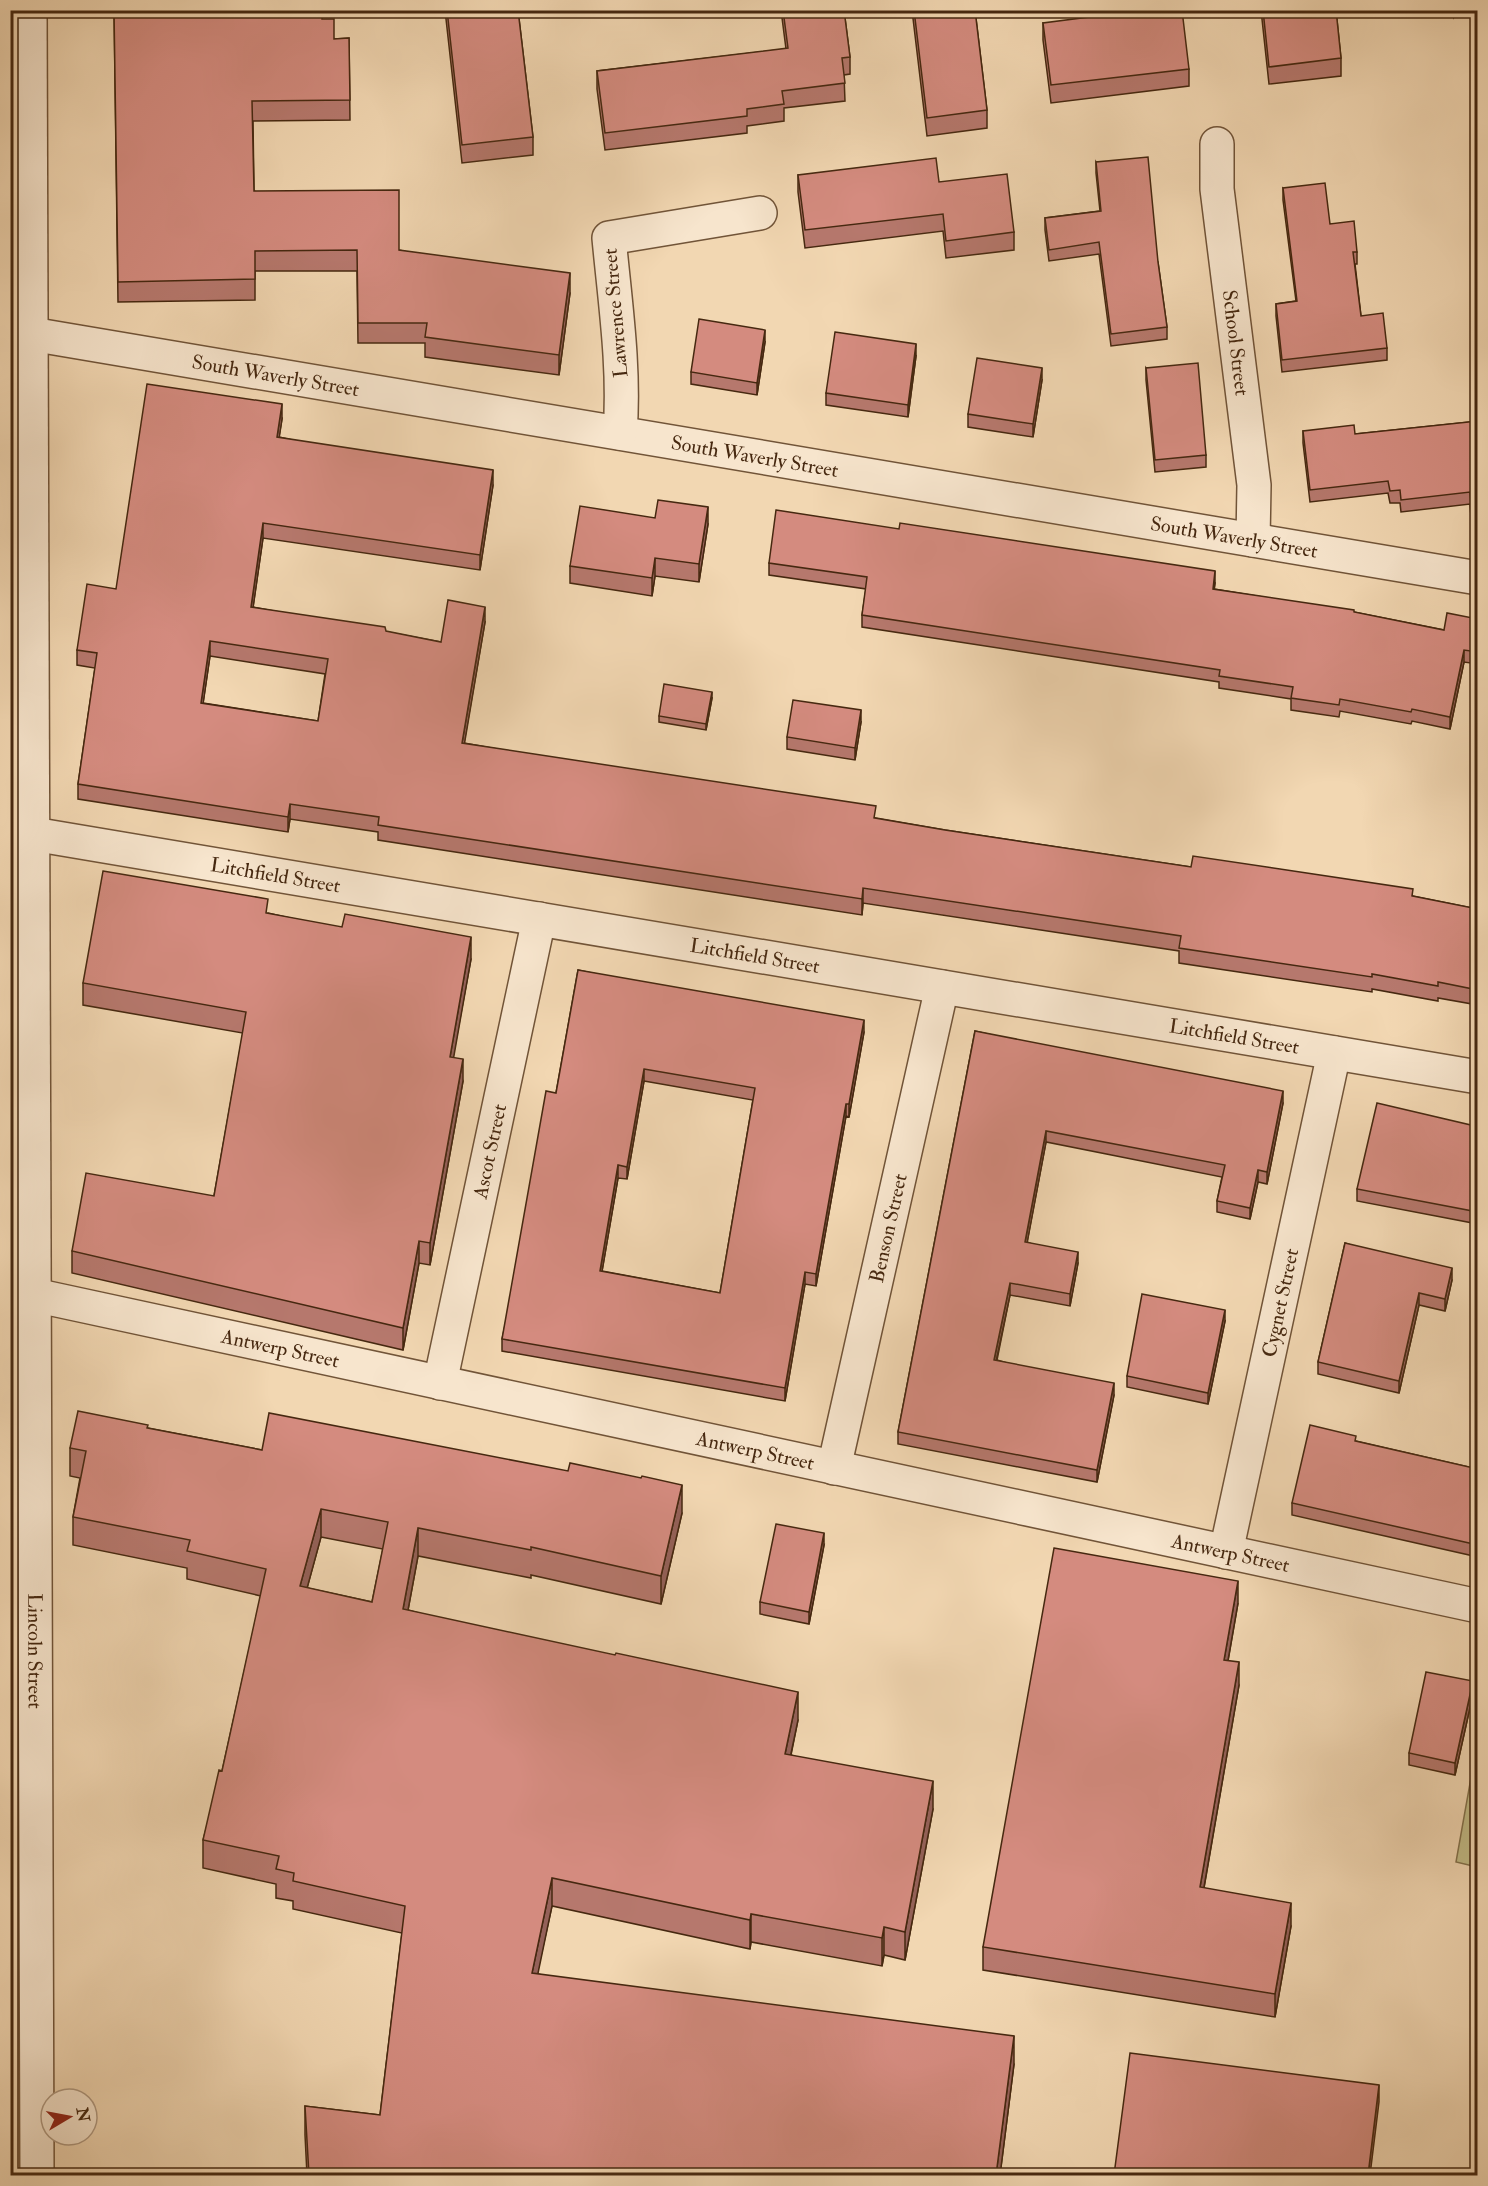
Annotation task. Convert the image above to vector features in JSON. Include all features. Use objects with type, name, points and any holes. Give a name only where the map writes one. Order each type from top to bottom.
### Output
[{"type":"street","name":"Lincoln Street","points":[[30,10],[37,2175]]},
{"type":"street","name":"School Street","points":[[1217,144],[1217,189],[1254,485],[1253,540]]},
{"type":"street","name":"Lawrence Street","points":[[620,433],[621,367],[609,238],[760,213]]},
{"type":"street","name":"South Waverly Street","points":[[31,334],[1478,578]]},
{"type":"street","name":"Litchfield Street","points":[[33,834],[1478,1077]]},
{"type":"street","name":"Ascot Street","points":[[440,1383],[539,919]]},
{"type":"street","name":"Benson Street","points":[[834,1468],[942,987]]},
{"type":"street","name":"Cygnet Street","points":[[1226,1552],[1334,1053]]},
{"type":"street","name":"Antwerp Street","points":[[34,1295],[1478,1606]]},
{"type":"shaded area","points":[[1477,1744],[1478,1867],[1456,1862]]},
{"type":"building","points":[[114,10],[322,10],[322,19],[334,19],[334,39],[349,38],[350,100],[252,101],[254,191],[399,190],[399,250],[570,273],[559,355],[425,337],[427,323],[358,323],[357,250],[255,251],[255,279],[118,282]]},
{"type":"building","points":[[447,10],[518,10],[533,137],[462,145]]},
{"type":"building","points":[[783,10],[844,10],[850,57],[842,58],[845,83],[782,91],[784,104],[747,109],[747,116],[605,133],[597,71],[788,48]]},
{"type":"building","points":[[914,10],[975,10],[987,110],[927,118]]},
{"type":"building","points":[[1144,10],[1182,10],[1189,69],[1051,85],[1043,23]]},
{"type":"building","points":[[1263,10],[1336,10],[1341,58],[1269,67]]},
{"type":"building","points":[[1148,157],[1167,327],[1111,334],[1099,242],[1049,250],[1045,218],[1101,211],[1096,162]]},
{"type":"building","points":[[936,158],[939,182],[1007,174],[1014,232],[946,241],[943,214],[805,230],[798,175]]},
{"type":"building","points":[[1325,183],[1330,224],[1354,221],[1357,252],[1353,252],[1361,316],[1383,313],[1387,348],[1282,360],[1276,304],[1297,301],[1283,188]]},
{"type":"building","points":[[699,319],[765,330],[757,383],[691,372]]},
{"type":"building","points":[[835,332],[916,344],[908,405],[826,393]]},
{"type":"building","points":[[977,358],[1042,368],[1033,424],[968,414]]},
{"type":"building","points":[[1198,363],[1206,455],[1155,460],[1146,368]]},
{"type":"building","points":[[147,384],[282,404],[277,437],[493,470],[480,555],[263,523],[251,607],[385,627],[386,631],[441,642],[448,600],[485,607],[462,743],[876,806],[874,818],[945,830],[1191,867],[1193,856],[1413,889],[1412,896],[1478,909],[1478,990],[1438,982],[1438,986],[1372,974],[1372,977],[1179,948],[1181,936],[863,888],[862,899],[378,825],[379,817],[290,804],[288,817],[78,784],[97,653],[77,650],[87,584],[116,589]],"holes":[[[210,641],[328,659],[318,721],[201,703]]]},
{"type":"building","points":[[1478,421],[1478,517],[1472,518],[1470,492],[1401,500],[1400,490],[1390,491],[1388,481],[1310,490],[1303,431],[1354,425],[1355,434]]},
{"type":"building","points":[[658,500],[708,507],[699,564],[655,558],[652,578],[570,566],[580,506],[655,518]]},
{"type":"building","points":[[776,510],[899,529],[900,523],[1215,571],[1213,589],[1354,610],[1354,612],[1444,630],[1447,613],[1478,619],[1478,652],[1464,650],[1450,717],[1340,699],[1339,705],[1291,698],[1293,687],[1219,676],[1220,670],[862,615],[867,577],[769,563]]},
{"type":"building","points":[[664,684],[712,692],[706,724],[659,716]]},
{"type":"building","points":[[793,700],[861,710],[855,748],[787,737]]},
{"type":"building","points":[[103,871],[268,899],[266,913],[342,927],[345,914],[471,937],[450,1057],[463,1059],[430,1243],[419,1241],[403,1328],[72,1251],[86,1173],[214,1196],[246,1012],[83,983]]},
{"type":"building","points":[[578,970],[864,1020],[849,1104],[846,1104],[816,1274],[805,1272],[785,1388],[502,1339],[546,1091],[556,1093]],"holes":[[[644,1069],[755,1088],[720,1293],[600,1271],[618,1165],[627,1167]]]},
{"type":"building","points":[[975,1031],[1283,1091],[1267,1172],[1258,1170],[1250,1208],[1217,1201],[1225,1165],[1046,1131],[1025,1242],[1078,1252],[1070,1294],[1010,1283],[994,1360],[1114,1383],[1097,1470],[898,1432]]},
{"type":"building","points":[[1377,1103],[1471,1125],[1472,1118],[1478,1119],[1478,1212],[1357,1189]]},
{"type":"building","points":[[1345,1243],[1452,1268],[1445,1299],[1419,1293],[1399,1381],[1318,1362]]},
{"type":"building","points":[[1142,1294],[1225,1310],[1208,1393],[1127,1376]]},
{"type":"building","points":[[78,1411],[148,1425],[147,1428],[262,1450],[269,1413],[568,1471],[570,1463],[682,1485],[661,1576],[531,1547],[531,1550],[418,1528],[403,1609],[798,1692],[785,1754],[933,1781],[905,1932],[884,1927],[882,1938],[751,1914],[750,1920],[552,1878],[532,1973],[1014,2036],[996,2175],[309,2175],[305,2106],[380,2115],[405,1906],[293,1881],[294,1873],[276,1869],[279,1856],[203,1840],[219,1770],[222,1771],[266,1569],[187,1551],[190,1540],[73,1517],[86,1451],[70,1448]],"holes":[[[321,1509],[388,1522],[372,1602],[300,1586]]]},
{"type":"building","points":[[1310,1425],[1356,1436],[1355,1441],[1478,1469],[1478,1545],[1292,1503]]},
{"type":"building","points":[[776,1524],[824,1533],[809,1612],[760,1602]]},
{"type":"building","points":[[1054,1548],[1238,1581],[1224,1660],[1239,1662],[1200,1887],[1291,1903],[1275,1994],[983,1947]]},
{"type":"building","points":[[1426,1672],[1473,1681],[1455,1763],[1409,1753]]},
{"type":"building","points":[[1130,2053],[1379,2085],[1368,2175],[1114,2175]]}]
